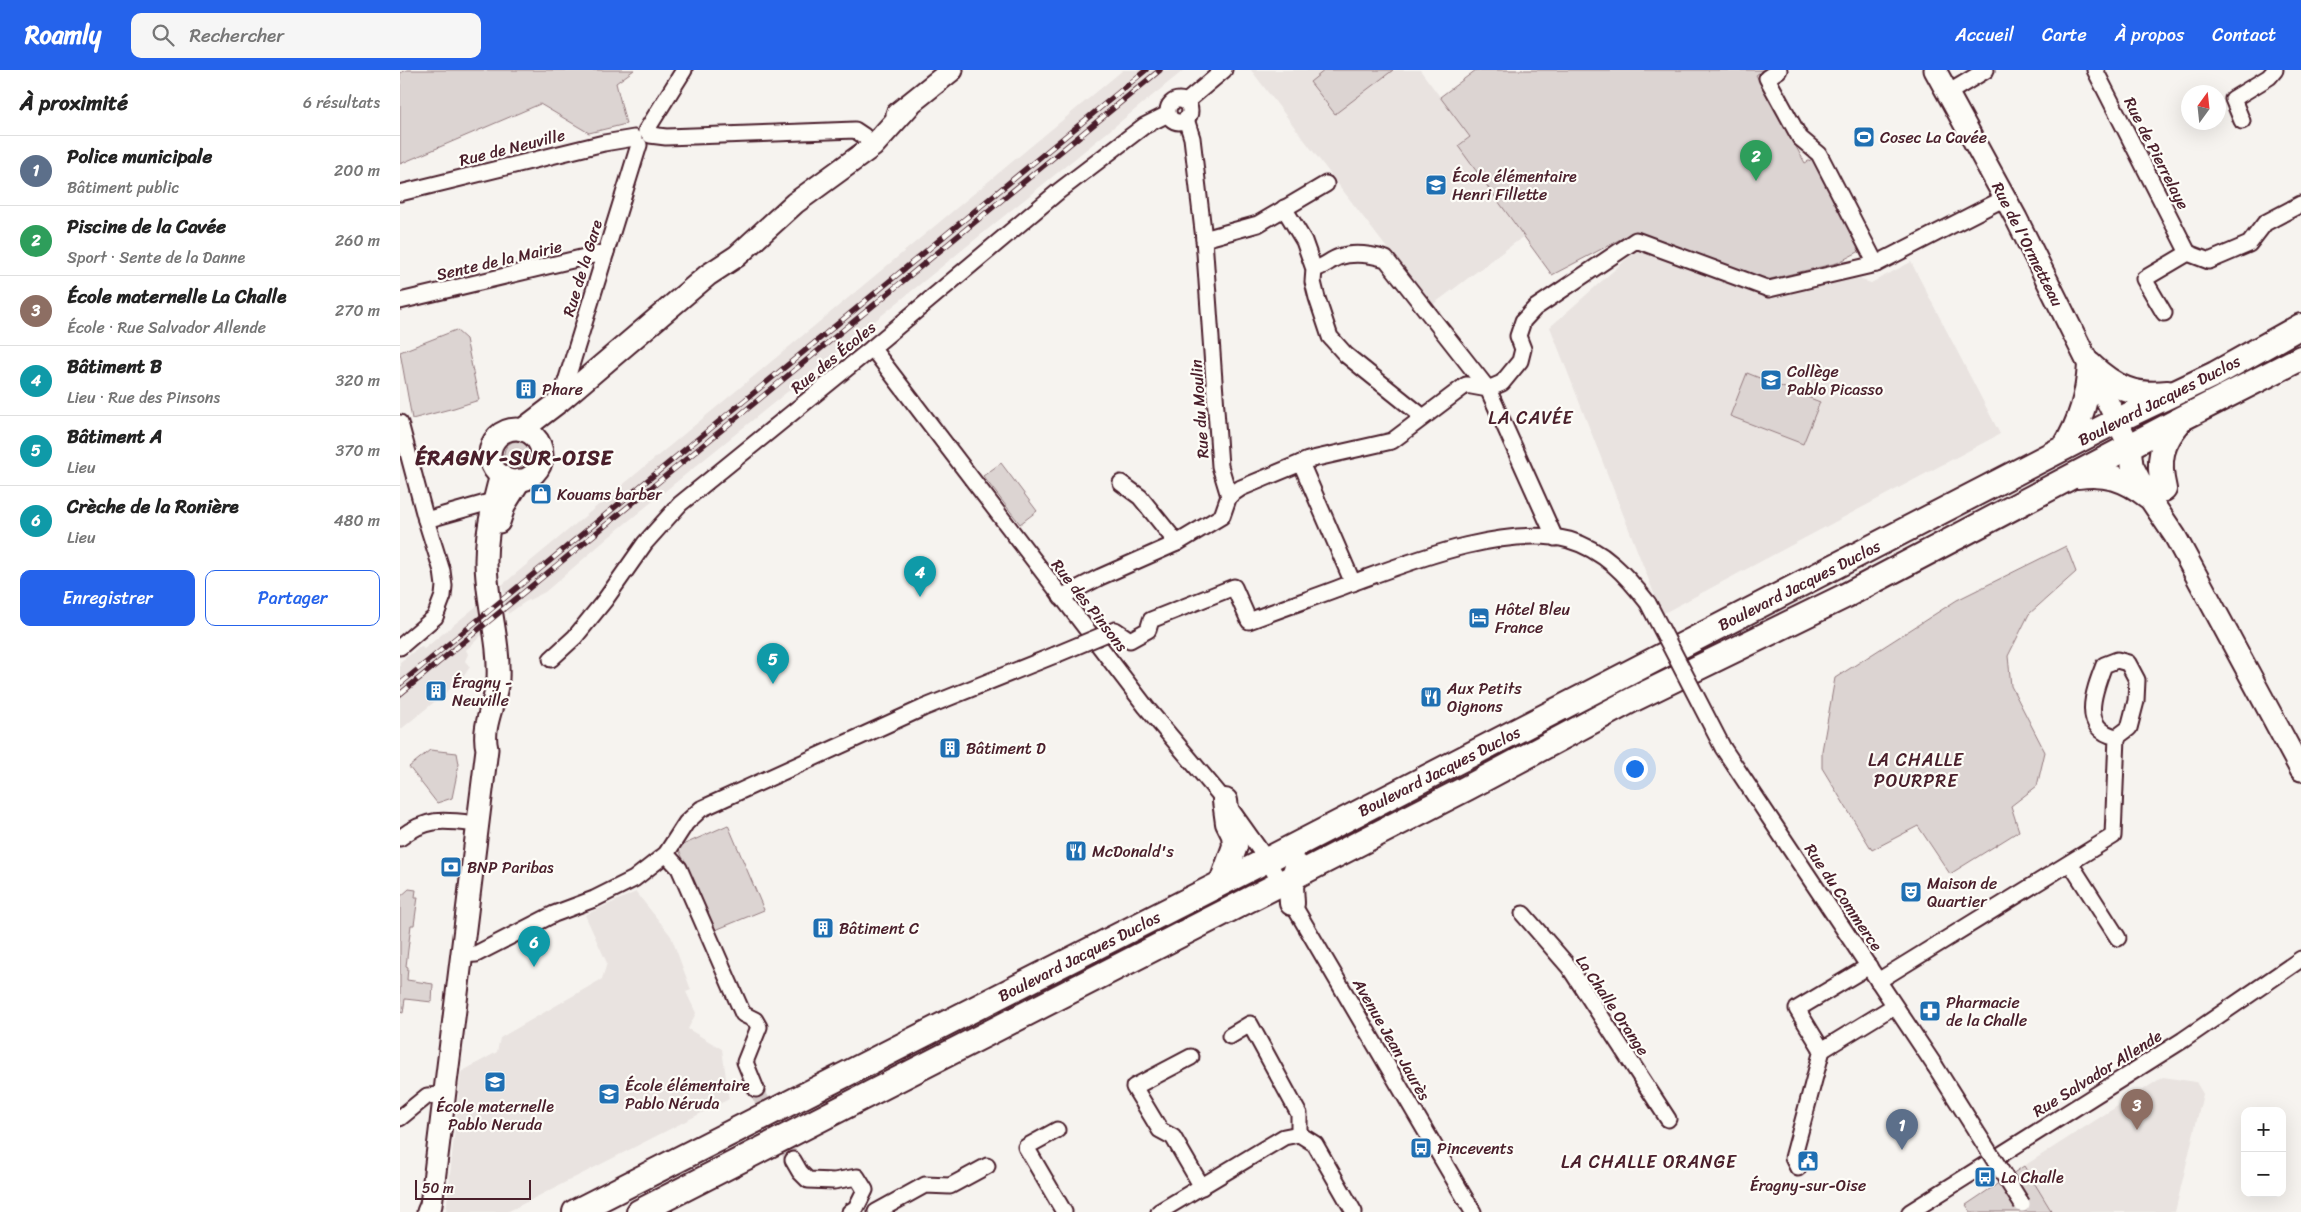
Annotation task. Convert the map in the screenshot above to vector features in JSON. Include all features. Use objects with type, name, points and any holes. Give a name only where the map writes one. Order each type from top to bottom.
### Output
[{"type":"main road","points":[[529,434],[560,401],[708,275],[737,256],[864,136],[909,106],[952,70]]},
{"type":"main road","name":"Rue de l'Ormetteau","points":[[1935,70],[2005,198],[2130,446],[2132,465],[2156,493],[2175,536],[2301,770]]},
{"type":"main road","points":[[787,209],[872,146],[909,106]]},
{"type":"main road","points":[[846,164],[866,143],[864,136]]},
{"type":"main road","name":"Boulevard Jacques Duclos","points":[[575,1212],[1267,860],[2065,447],[2215,374],[2301,326]]},
{"type":"main road","name":"Boulevard Jacques Duclos","points":[[639,1212],[1632,700],[1845,596],[2301,358]]},
{"type":"main road","points":[[2090,366],[2107,381],[2128,391],[2151,395],[2175,392]]},
{"type":"main road","points":[[2065,447],[2076,429],[2084,408],[2090,366]]},
{"type":"main road","points":[[2130,446],[2140,431],[2160,412],[2175,392]]},
{"type":"main road","points":[[2074,476],[2094,474],[2114,477],[2156,493],[2162,451],[2170,432],[2183,418]]},
{"type":"main road","points":[[2074,476],[2082,462],[2107,438],[2116,421]]},
{"type":"main road","points":[[430,1210],[476,824],[487,749],[484,732],[494,704],[498,672],[498,656],[486,562],[494,501],[510,478],[534,473],[542,460],[542,452],[529,434],[506,432],[493,444],[491,461],[510,478]]},
{"type":"main road","points":[[487,749],[497,736],[507,673],[507,650],[496,587],[497,535],[510,478]]},
{"type":"main road","points":[[1222,882],[1235,846],[1234,835],[1228,823],[1225,801]]},
{"type":"main road","points":[[1292,903],[1286,880],[1302,859],[1319,844],[1325,830]]},
{"type":"main road","points":[[1226,911],[1231,898],[1255,879],[1267,860]]},
{"type":"street","name":"Rue de la Gare","points":[[560,401],[642,137],[684,70]]},
{"type":"street","points":[[1186,102],[1224,70]]},
{"type":"street","points":[[1779,70],[1767,78],[1800,138],[1819,154],[1876,264]]},
{"type":"street","points":[[1948,93],[1986,70]]},
{"type":"street","name":"Rue de Pierrelaye","points":[[2095,70],[2188,253]]},
{"type":"street","points":[[2242,121],[2233,99],[2269,77],[2275,70]]},
{"type":"street","points":[[1180,100],[1186,102],[1190,111],[1186,120],[1175,121],[1168,114],[1171,102],[1180,100]]},
{"type":"street","name":"Rue des Écoles","points":[[551,659],[575,637],[605,600],[645,543],[680,504],[872,348],[1060,191],[1144,126],[1168,114]]},
{"type":"street","name":"Rue du Moulin","points":[[1186,120],[1192,138],[1204,239],[1220,466],[1229,496]]},
{"type":"street","name":"Rue de Neuville","points":[[400,193],[604,143],[642,137],[855,130],[864,136]]},
{"type":"street","points":[[1204,239],[1258,224],[1326,184]]},
{"type":"street","points":[[1061,597],[1100,577],[1177,543],[1222,516],[1229,496],[1241,488],[1301,463],[1392,441],[1422,416],[1466,386],[1488,389],[1502,383],[1520,362],[1522,349],[1518,336],[1523,321],[1535,308],[1636,240],[1769,289],[1876,264],[2005,198]]},
{"type":"street","points":[[2164,313],[2144,279],[2188,253],[2209,262],[2249,244],[2265,223],[2301,204]]},
{"type":"street","points":[[1284,208],[1304,241],[1314,269],[1313,282],[1330,336],[1346,355],[1422,416]]},
{"type":"street","name":"Sente de la Mairie","points":[[400,301],[606,252]]},
{"type":"street","points":[[1314,269],[1324,266],[1339,257],[1372,255],[1386,259],[1488,389],[1555,538]]},
{"type":"street","name":"Rue des Pinsons","points":[[872,348],[1061,597],[1167,733],[1225,801],[1267,860],[1286,880]]},
{"type":"street","points":[[400,423],[442,571],[444,586],[443,596],[435,617],[400,647]]},
{"type":"street","points":[[1301,463],[1352,583]]},
{"type":"street","points":[[1121,483],[1140,497],[1177,543]]},
{"type":"street","points":[[426,520],[494,501]]},
{"type":"street","name":"Rue du Commerce","points":[[666,854],[686,823],[701,808],[923,708],[1115,630],[1130,640],[1148,630],[1151,620],[1234,587],[1249,621],[1418,558],[1498,539],[1555,538],[1569,540],[1591,548],[1613,564],[1630,579],[1648,603],[1723,748],[1935,1066],[2024,1208]]},
{"type":"street","points":[[2117,660],[2128,663],[2137,680],[2136,701],[2129,728],[2117,736],[2106,734],[2095,724],[2092,712],[2095,687],[2104,665],[2117,660]]},
{"type":"street","points":[[1878,981],[2113,836],[2117,736]]},
{"type":"street","points":[[400,838],[415,827],[428,822],[442,821],[476,824]]},
{"type":"street","points":[[461,955],[476,954],[554,914],[634,879],[666,854],[679,868],[744,1014],[755,1020],[759,1027],[745,1062],[756,1089]]},
{"type":"street","points":[[2070,863],[2118,938]]},
{"type":"street","name":"Avenue Jean Jaurès","points":[[1292,903],[1473,1212]]},
{"type":"street","name":"La Challe Orange","points":[[1523,914],[1569,967],[1668,1119]]},
{"type":"street","name":"Rue Salvador Allende","points":[[1910,1212],[2183,1040],[2301,959]]},
{"type":"street","points":[[1822,1050],[1797,1009],[1869,966]]},
{"type":"street","points":[[1798,1168],[1793,1158],[1822,1050],[1894,1006]]},
{"type":"street","points":[[1230,1036],[1250,1024],[1299,1114],[1299,1134]]},
{"type":"street","points":[[1191,1057],[1134,1087],[1160,1130],[1173,1137],[1202,1188]]},
{"type":"street","points":[[400,1118],[427,1096],[443,1095]]},
{"type":"street","points":[[1056,1130],[1026,1147],[1064,1212]]},
{"type":"street","points":[[1159,1212],[1202,1188],[1284,1137],[1299,1134],[1315,1144],[1354,1212]]},
{"type":"street","points":[[793,1160],[800,1172],[808,1180],[834,1181],[857,1176],[865,1190],[856,1208],[850,1212]]},
{"type":"street","points":[[876,1212],[925,1185],[950,1186],[987,1166]]},
{"type":"shaded area","points":[[407,70],[634,70],[616,83],[626,124],[589,133],[540,104],[400,164],[400,73]]},
{"type":"shaded area","points":[[1123,70],[1184,70],[616,531],[545,592],[525,602],[508,614],[502,585]]},
{"type":"shaded area","points":[[1251,70],[1420,70],[1470,137],[1458,146],[1524,236],[1431,306]]},
{"type":"shaded area","points":[[1325,70],[1393,70],[1335,114],[1310,82]]},
{"type":"shaded area","points":[[1476,70],[1763,70],[1756,75],[1805,163],[1814,158],[1862,250],[1837,263],[1762,281],[1634,232],[1552,275],[1458,146],[1470,137],[1440,97]]},
{"type":"shaded area","name":"Collège Pablo Picasso","points":[[1639,248],[1762,295],[1844,274],[1871,283],[1911,262],[2000,434],[1662,614],[1550,327]]},
{"type":"shaded area","points":[[456,330],[466,339],[479,400],[412,419],[400,352]]},
{"type":"shaded area","points":[[1747,373],[1820,402],[1803,444],[1730,416]]},
{"type":"shaded area","points":[[517,441],[526,445],[530,454],[526,463],[517,467],[508,463],[504,454],[508,445]]},
{"type":"shaded area","points":[[1001,463],[1037,511],[1020,524],[983,476]]},
{"type":"shaded area","points":[[2066,546],[2076,572],[2029,614],[2008,656],[2011,686],[2045,752],[2037,786],[2011,806],[2019,831],[1950,874],[1918,826],[1872,850],[1822,768],[1822,751],[1835,678],[1957,600]]},
{"type":"shaded area","points":[[478,605],[483,634],[466,650],[468,654],[465,661],[470,667],[461,680],[400,730],[400,662],[421,646],[424,649]]},
{"type":"shaded area","points":[[430,750],[457,753],[459,764],[452,798],[437,803],[409,767]]},
{"type":"shaded area","points":[[728,825],[764,910],[713,931],[678,847]]},
{"type":"shaded area","points":[[409,889],[416,890],[415,897],[418,897],[414,925],[411,925],[406,966],[408,967],[407,980],[433,984],[432,1002],[405,999],[403,1013],[400,1012],[400,897]]},
{"type":"shaded area","points":[[636,892],[671,936],[691,990],[686,992],[696,1013],[688,1029],[722,1049],[729,1099],[507,1212],[446,1212],[461,1072],[497,1052],[500,1038],[602,979],[607,963],[585,915]]},
{"type":"shaded area","points":[[2163,1077],[2196,1082],[2203,1094],[2175,1212],[2052,1212],[2024,1166]]},
{"type":"shaded area","points":[[2024,1166],[2052,1212],[1971,1212],[1966,1205]]},
{"type":"tunnel","points":[[756,1089],[793,1160]]},
{"type":"railway","points":[[400,684],[1146,70]]},
{"type":"railway","points":[[400,694],[1160,70]]},
{"type":"place","name":"Cosec La Cavée","points":[[1864,137]]},
{"type":"place","name":"Piscine de la Cavée","points":[[1756,181]]},
{"type":"place","name":"École élémentaire Henri Fillette","points":[[1436,185]]},
{"type":"place","name":"Collège Pablo Picasso","points":[[1771,380]]},
{"type":"place","name":"Phare","points":[[526,389]]},
{"type":"place","name":"Kouams barber","points":[[541,494]]},
{"type":"place","name":"Bâtiment B","points":[[920,597]]},
{"type":"place","name":"Hôtel Bleu France","points":[[1479,618]]},
{"type":"place","name":"Bâtiment A","points":[[773,684]]},
{"type":"place","name":"Éragny - Neuville","points":[[436,691]]},
{"type":"place","name":"Aux Petits Oignons","points":[[1431,697]]},
{"type":"place","name":"Bâtiment D","points":[[950,748]]},
{"type":"place","name":"McDonald's","points":[[1076,851]]},
{"type":"place","name":"BNP Paribas","points":[[451,867]]},
{"type":"place","name":"Maison de Quartier","points":[[1911,892]]},
{"type":"place","name":"Bâtiment C","points":[[823,928]]},
{"type":"place","name":"Crèche de la Ronière","points":[[534,967]]},
{"type":"place","name":"Pharmacie de la Challe","points":[[1930,1011]]},
{"type":"place","name":"École maternelle Pablo Neruda","points":[[495,1082]]},
{"type":"place","name":"École élémentaire Pablo Néruda","points":[[609,1094]]},
{"type":"place","name":"École maternelle La Challe","points":[[2137,1130]]},
{"type":"place","name":"Pincevents","points":[[1421,1148]]},
{"type":"place","name":"Police municipale","points":[[1902,1150]]},
{"type":"place","name":"Éragny-sur-Oise","points":[[1808,1161]]},
{"type":"place","name":"La Challe","points":[[1985,1177]]},
{"type":"district","name":"LA CAVÉE","points":[[1531,418]]},
{"type":"district","name":"ÉRAGNY-SUR-OISE","points":[[514,458]]},
{"type":"district","name":"LA CHALLE POURPRE","points":[[1916,770]]},
{"type":"district","name":"LA CHALLE ORANGE","points":[[1649,1162]]}]
